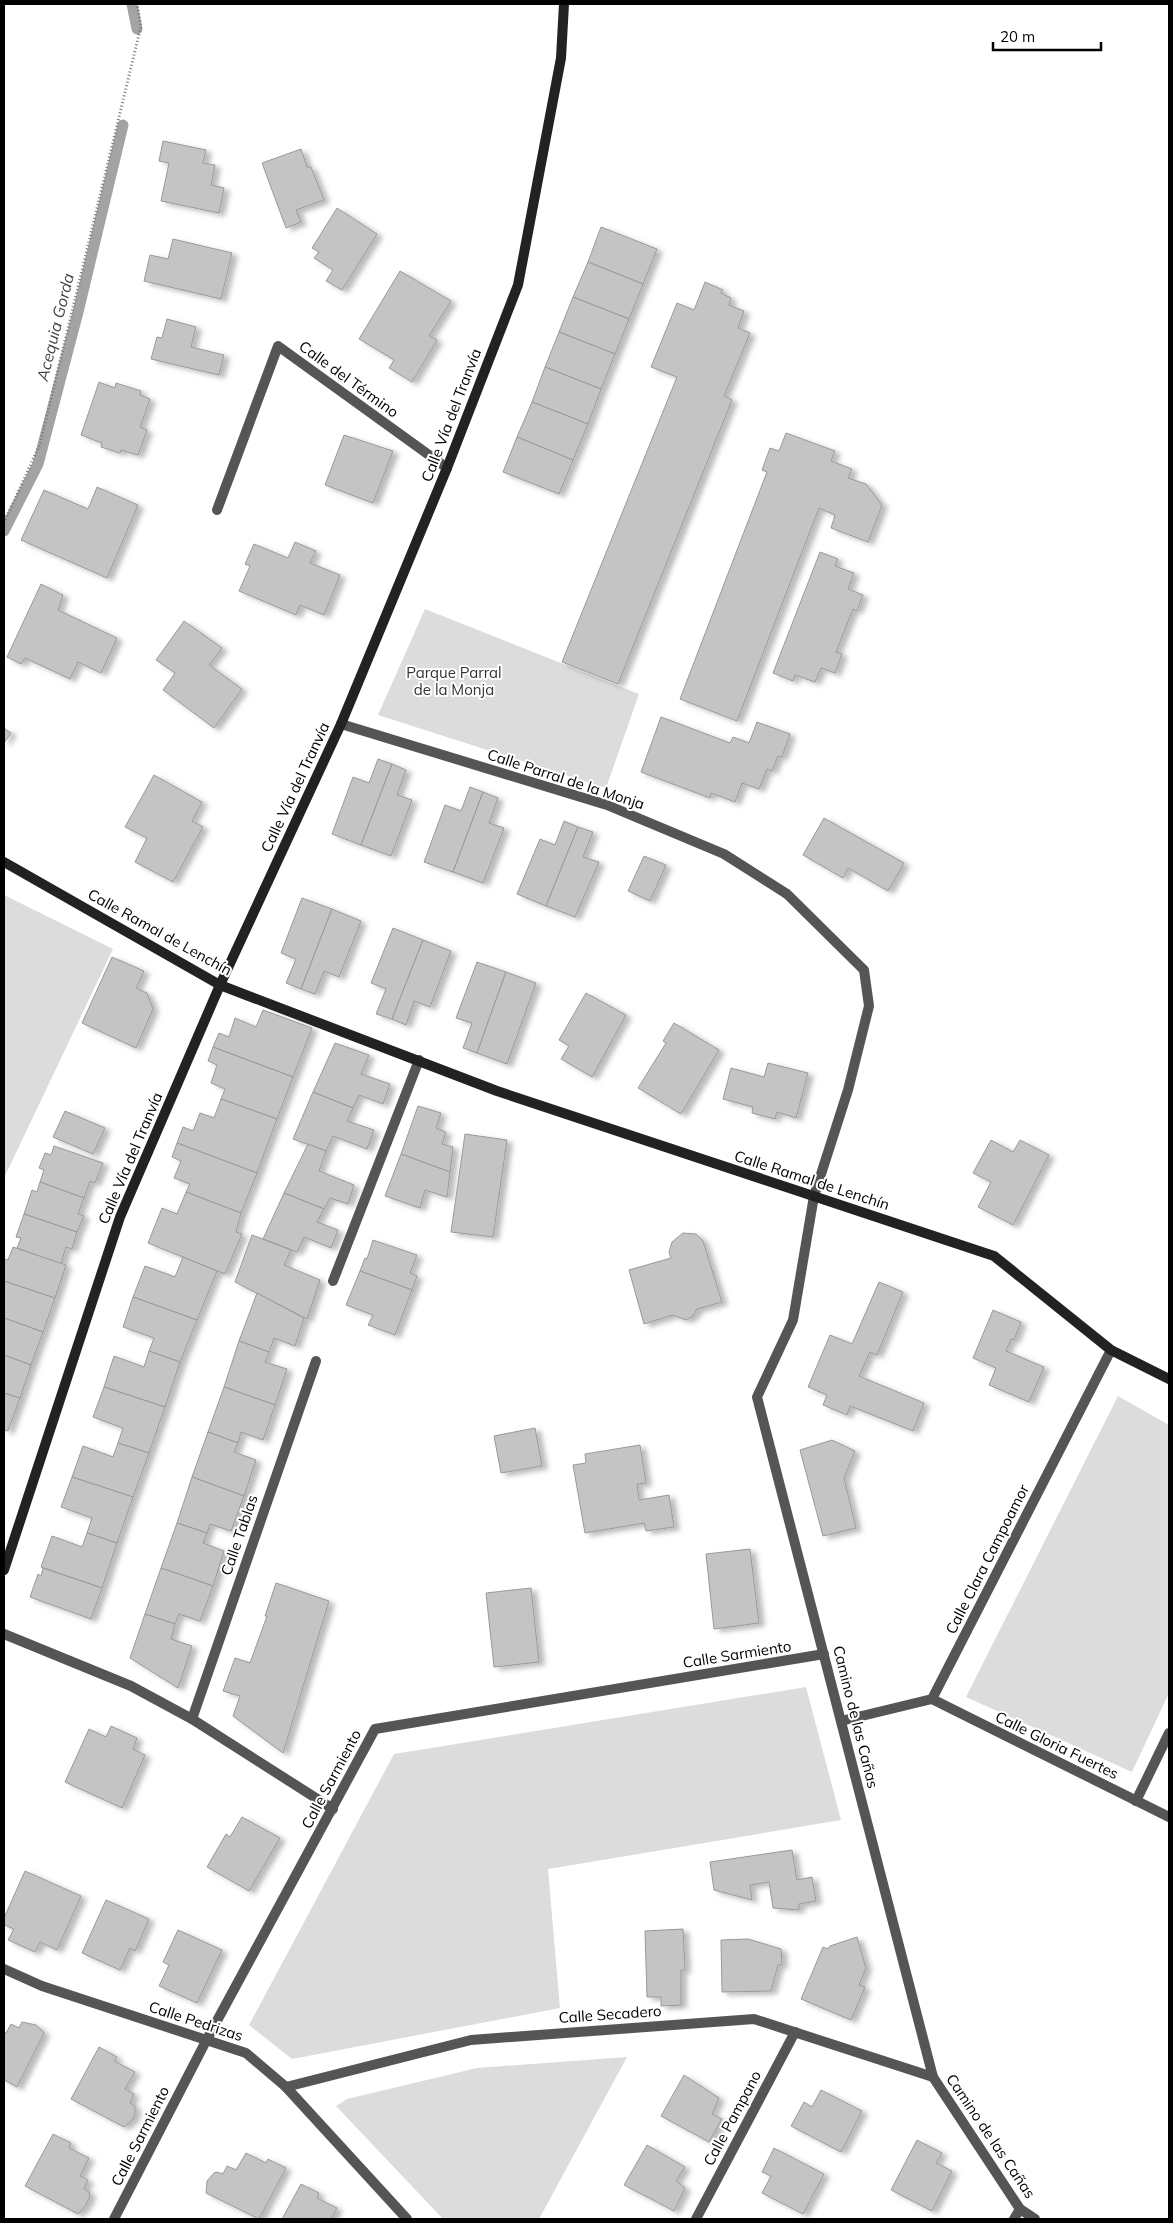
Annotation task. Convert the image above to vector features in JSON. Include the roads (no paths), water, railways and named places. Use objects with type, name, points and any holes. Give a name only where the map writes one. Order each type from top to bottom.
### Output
[{"type":"street","name":"Calle Vía del Tranvía","points":[[4,1570],[120,1217],[220,985],[341,724],[447,468],[518,285],[562,58],[564,4]]},
{"type":"street","name":"Calle del Término","points":[[217,510],[278,346],[447,468]]},
{"type":"street","name":"Calle Parral de la Monja","points":[[341,724],[607,805],[724,854],[786,894],[864,970],[869,1006],[848,1090],[814,1196]]},
{"type":"street","name":"Calle Ramal de Lenchín","points":[[4,862],[220,985],[497,1091],[994,1256],[1111,1350],[1169,1379]]},
{"type":"street","points":[[333,1281],[419,1060]]},
{"type":"street","name":"Camino de las Cañas","points":[[814,1196],[792,1320],[757,1397],[933,2077],[1020,2208],[1035,2219]]},
{"type":"street","name":"Calle Clara Campoamor","points":[[932,1699],[1111,1350]]},
{"type":"street","name":"Calle Tablas","points":[[192,1720],[316,1361]]},
{"type":"street","points":[[4,1634],[131,1686],[192,1720],[333,1809]]},
{"type":"street","name":"Calle Sarmiento","points":[[114,2219],[206,2040],[375,1729],[824,1654]]},
{"type":"street","points":[[841,1721],[932,1699]]},
{"type":"street","name":"Calle Gloria Fuertes","points":[[932,1699],[1169,1817]]},
{"type":"street","points":[[1136,1800],[1169,1733]]},
{"type":"street","name":"Calle Pedrizas","points":[[4,1969],[42,1986],[246,2053],[286,2087],[407,2219]]},
{"type":"street","name":"Calle Secadero","points":[[286,2087],[471,2040],[754,2019],[933,2077]]},
{"type":"street","name":"Calle Pampano","points":[[696,2219],[795,2032]]},
{"type":"street","points":[[1014,2219],[1020,2208]]},
{"type":"waterway","name":"Acequia Gorda","points":[[132,4],[137,29]]},
{"type":"waterway","name":"Acequia Gorda","points":[[4,531],[38,464],[78,312],[123,125]]},
{"type":"park label","name":"Parque Parral de la Monja","points":[[454,680]]}]
